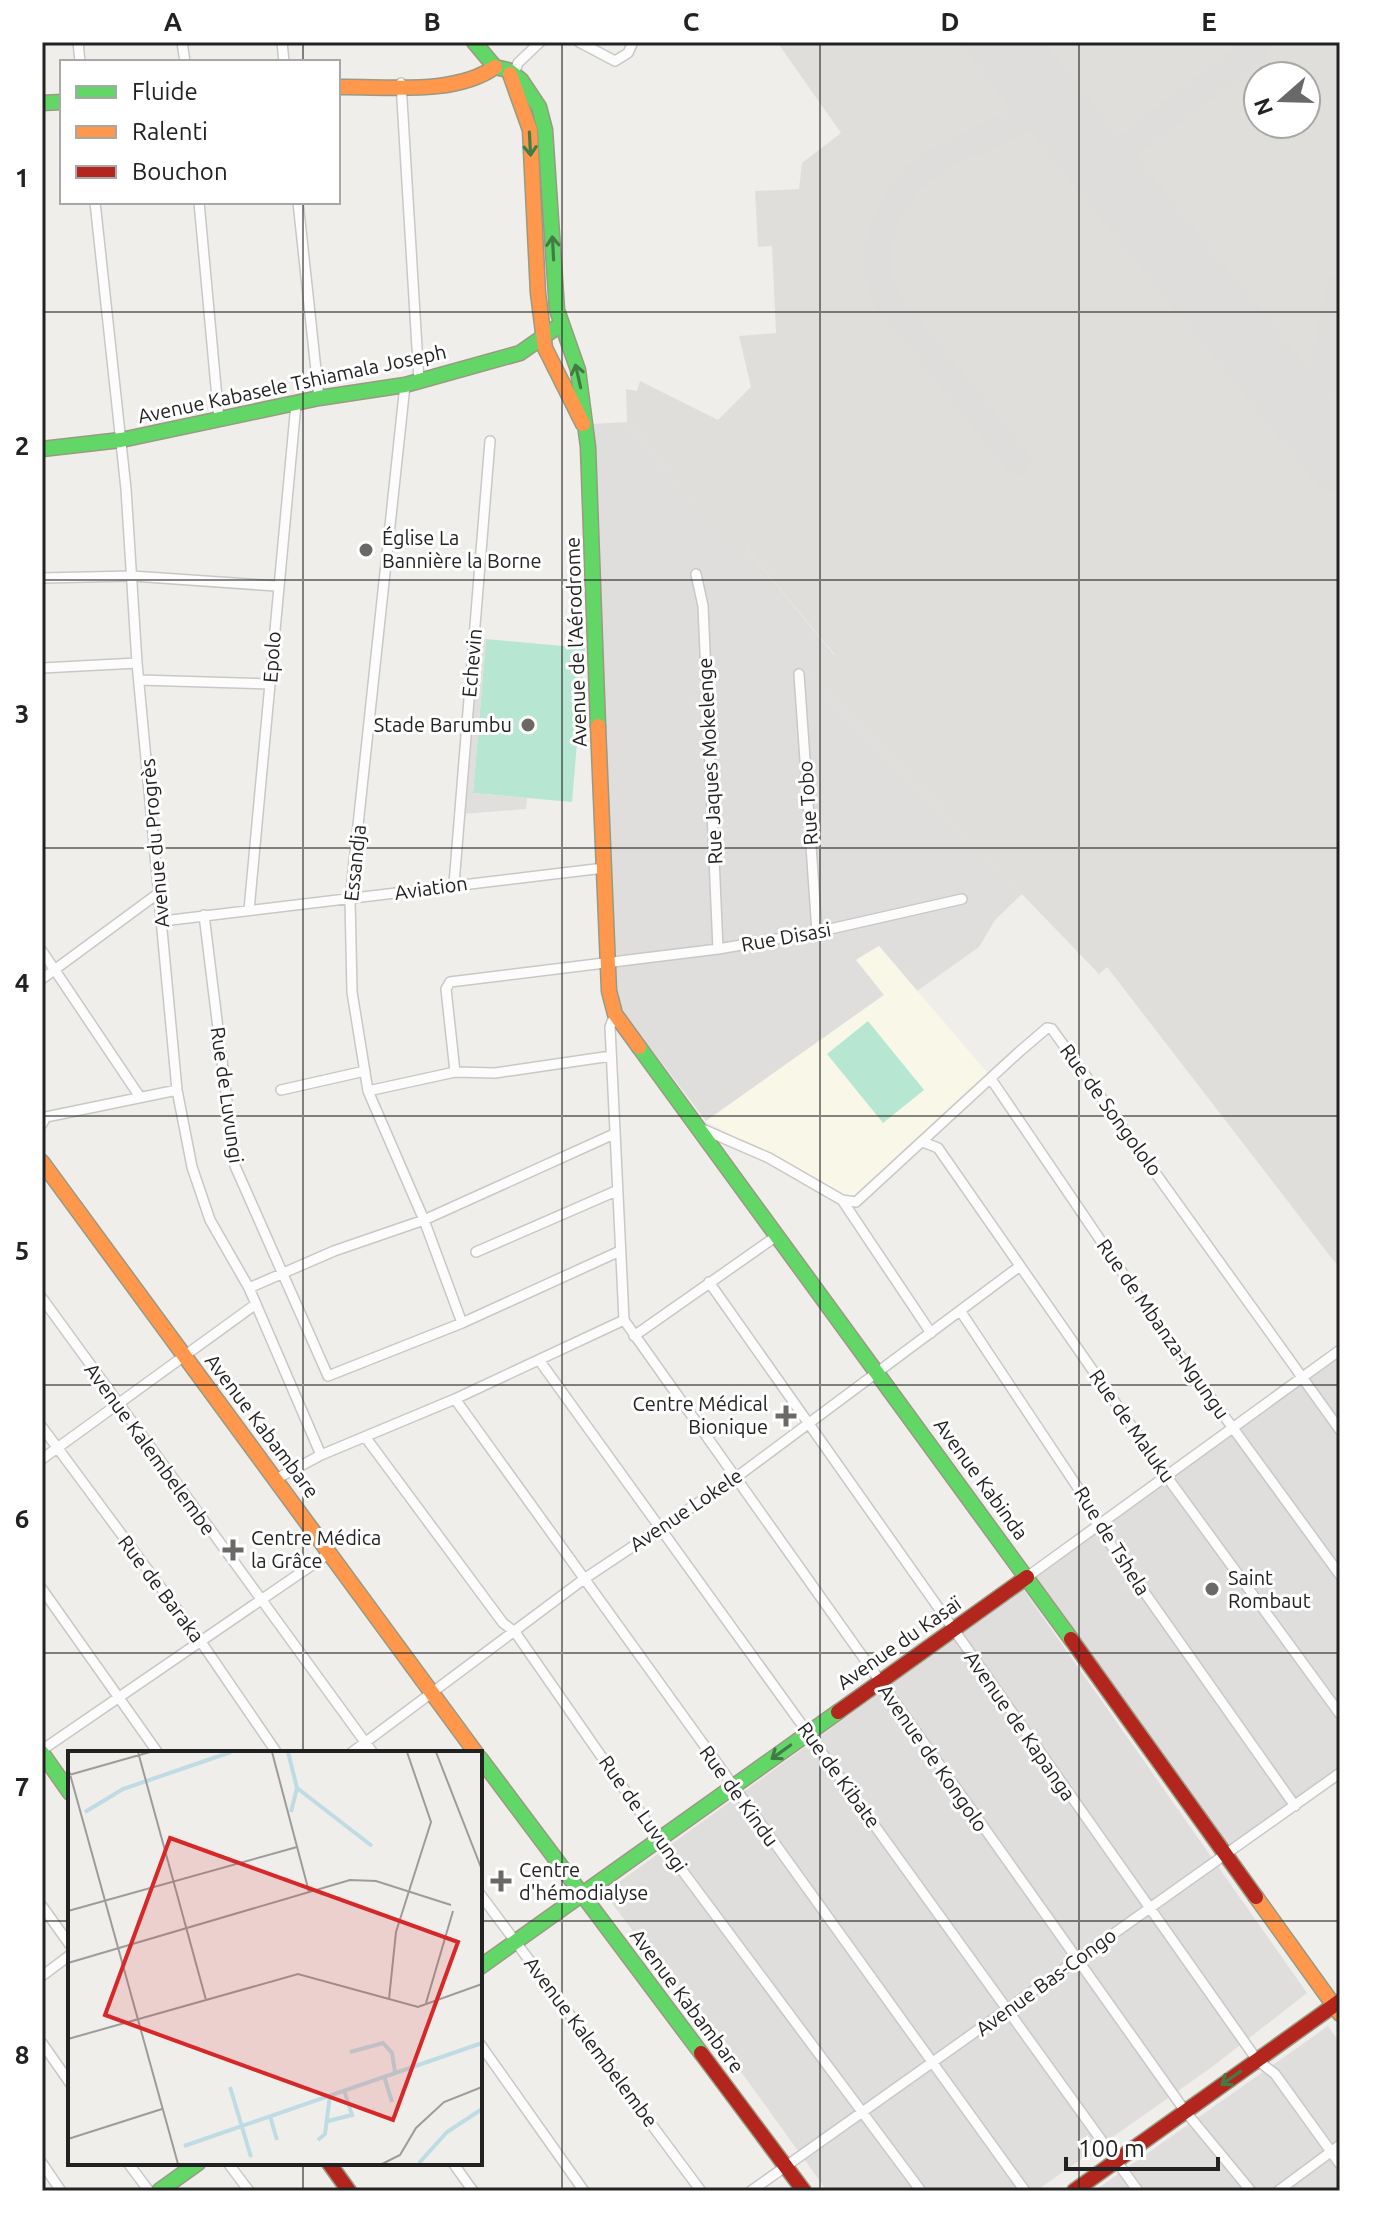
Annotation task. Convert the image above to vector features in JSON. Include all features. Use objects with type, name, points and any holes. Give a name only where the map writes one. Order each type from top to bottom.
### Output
[{"type":"street","name":"Avenue de l’Aérodrome","points":[[474,42],[539,107],[545,130],[560,325],[577,368],[586,429],[607,961]]},
{"type":"street","points":[[340,87],[466,80],[506,71],[540,42]]},
{"type":"street","points":[[579,42],[615,61],[628,53],[633,42]]},
{"type":"street","points":[[506,71],[530,130],[544,337],[552,366],[586,429]]},
{"type":"street","name":"Essandja","points":[[401,83],[412,383],[350,900],[352,992],[368,1091],[424,1220],[462,1323]]},
{"type":"street","name":"Avenue du Progrès","points":[[95,204],[121,440],[137,663],[177,1090],[192,1167],[210,1220],[249,1288],[321,1455]]},
{"type":"street","points":[[199,204],[219,420]]},
{"type":"street","points":[[298,204],[319,398]]},
{"type":"street","points":[[544,337],[560,325]]},
{"type":"street","name":"Avenue Kabasele Tshiamala Joseph","points":[[42,449],[121,440],[319,398],[412,383],[509,357],[544,337]]},
{"type":"street","name":"Epolo","points":[[249,910],[276,586],[296,404]]},
{"type":"street","name":"Echevin","points":[[454,884],[490,441]]},
{"type":"street","name":"Rue Jaques Mokelenge","points":[[696,574],[703,606],[718,949]]},
{"type":"street","points":[[42,578],[132,576],[276,586]]},
{"type":"street","points":[[42,668],[137,663]]},
{"type":"street","name":"Rue Tobo","points":[[799,674],[817,932]]},
{"type":"street","points":[[139,680],[270,684]]},
{"type":"street","name":"Aviation","points":[[163,921],[604,868]]},
{"type":"street","points":[[42,979],[160,892]]},
{"type":"street","name":"Rue Disasi","points":[[455,1072],[446,989],[450,982],[718,949],[817,932],[962,899]]},
{"type":"street","name":"Rue de Luvungi","points":[[204,915],[231,1149],[326,1374],[332,1376],[462,1323]]},
{"type":"street","points":[[42,951],[140,1097]]},
{"type":"street","name":"Avenue Kabinda","points":[[607,961],[609,991],[615,1014],[879,1371],[1224,1856],[1338,2007]]},
{"type":"street","points":[[276,1479],[321,1455],[455,1399],[624,1320],[610,1027],[615,1014]]},
{"type":"street","name":"Rue de Songololo","points":[[842,1200],[856,1202],[865,1197],[1047,1028],[1052,1029],[1340,1430]]},
{"type":"street","points":[[368,1091],[455,1072],[495,1073],[611,1056]]},
{"type":"street","points":[[281,1090],[365,1071]]},
{"type":"street","name":"Rue de Mbanza-Ngungu","points":[[991,1079],[1160,1328],[1340,1575]]},
{"type":"street","points":[[42,1124],[46,1117],[177,1090]]},
{"type":"street","points":[[700,1128],[769,1158],[842,1200],[931,1333]]},
{"type":"street","points":[[249,1288],[424,1220],[614,1134]]},
{"type":"street","name":"Rue de Maluku","points":[[923,1142],[938,1148],[1167,1477],[1340,1714]]},
{"type":"street","name":"Avenue Kabambare","points":[[42,1162],[475,1751]]},
{"type":"street","points":[[476,1252],[616,1191]]},
{"type":"street","points":[[634,1336],[778,1235]]},
{"type":"street","points":[[462,1323],[620,1251]]},
{"type":"street","name":"Avenue Lokele","points":[[354,1751],[584,1579],[734,1479],[1020,1266]]},
{"type":"street","name":"Avenue de Kapanga","points":[[709,1282],[1257,2060],[1275,2074],[1336,2148],[1340,2164]]},
{"type":"street","name":"Avenue Kalembelembe","points":[[42,1298],[371,1751]]},
{"type":"street","points":[[42,1459],[256,1304]]},
{"type":"street","name":"Rue de Tshela","points":[[961,1312],[1090,1506],[1097,1525],[1295,1806]]},
{"type":"street","name":"Avenue de Kongolo","points":[[624,1320],[1185,2111],[1251,2191]]},
{"type":"street","name":"Avenue du Kasaï","points":[[482,1966],[1340,1350]]},
{"type":"street","name":"Rue de Kibate","points":[[539,1360],[1138,2191]]},
{"type":"street","name":"Rue de Kindu","points":[[455,1399],[732,1788],[1025,2191]]},
{"type":"street","name":"Rue de Baraka","points":[[42,1427],[199,1639],[276,1751]]},
{"type":"street","name":"Rue de Luvungi","points":[[366,1438],[503,1623],[515,1632],[658,1838],[921,2191]]},
{"type":"street","points":[[68,1790],[42,1751],[199,1639],[331,1552]]},
{"type":"street","points":[[42,1589],[157,1751]]},
{"type":"street","name":"Avenue Kabambare","points":[[482,1760],[804,2191]]},
{"type":"street","name":"Avenue Bas-Congo","points":[[751,2191],[1340,1773]]},
{"type":"street","name":"Avenue Kalembelembe","points":[[482,1897],[701,2191]]},
{"type":"street","points":[[42,1906],[68,1942]]},
{"type":"street","points":[[42,1976],[68,1956]]},
{"type":"street","points":[[1074,2191],[1257,2060],[1338,2007]]},
{"type":"street","points":[[42,2043],[68,2080]]},
{"type":"street","points":[[482,2047],[584,2191]]},
{"type":"street","points":[[1278,2191],[1336,2148]]},
{"type":"street","points":[[42,2163],[61,2191]]},
{"type":"street","points":[[130,2165],[149,2191]]},
{"type":"street","points":[[159,2191],[195,2165]]},
{"type":"street","points":[[230,2165],[249,2191]]},
{"type":"street","points":[[330,2165],[349,2191]]},
{"type":"street","points":[[454,2165],[473,2191]]},
{"type":"shaded area","points":[[777,42],[1340,42],[1340,1269],[1107,967],[1099,974],[811,676],[835,655],[746,548],[736,556],[627,422],[626,389],[637,391],[640,381],[718,420],[751,387],[739,336],[776,333],[772,246],[758,247],[755,191],[799,189],[802,163],[841,133]]},
{"type":"shaded area","points":[[627,422],[736,555],[745,547],[835,656],[812,677],[1022,894],[995,920],[979,947],[917,991],[879,946],[857,959],[884,995],[706,1121],[625,1014],[616,993],[591,424]]},
{"type":"shaded area","points":[[476,638],[486,639],[473,793],[527,798],[526,809],[462,814]]},
{"type":"shaded area","points":[[879,946],[990,1076],[859,1197],[846,1198],[706,1121],[884,995],[856,960]]},
{"type":"shaded area","points":[[1340,1355],[1340,1769],[1225,1851],[1032,1578]]},
{"type":"shaded area","points":[[1023,1589],[1307,1993],[1212,2067],[1036,2191],[827,2191],[747,2080],[604,1893]]},
{"type":"shaded area","points":[[1328,2026],[1340,2043],[1340,2191],[1094,2191]]},
{"type":"green space","name":"Stade Barumbu","points":[[486,639],[585,648],[572,802],[473,793]]},
{"type":"green space","points":[[868,1021],[924,1090],[883,1123],[827,1054]]},
{"type":"taxiway","points":[[1101,167],[1255,49]]},
{"type":"taxiway","points":[[1017,461],[893,309],[880,282],[878,249],[888,216],[917,175],[944,156],[1021,121],[1049,103]]},
{"type":"taxiway","points":[[1319,389],[1340,287]]},
{"type":"taxiway","points":[[1297,407],[1334,377]]},
{"type":"runway","points":[[1000,42],[1340,460]]},
{"type":"traffic: fast","points":[[474,42],[495,67],[508,70],[521,80],[539,107],[545,130],[557,310],[578,370],[588,447],[598,726]]},
{"type":"traffic: fast","points":[[42,103],[60,102]]},
{"type":"traffic: fast","points":[[42,449],[121,440],[319,398],[405,385],[520,353],[560,325]]},
{"type":"traffic: fast","points":[[639,1047],[1071,1639]]},
{"type":"traffic: fast","points":[[482,1966],[838,1712]]},
{"type":"traffic: fast","points":[[42,1753],[68,1790]]},
{"type":"traffic: fast","points":[[482,1761],[701,2053]]},
{"type":"traffic: fast","points":[[159,2191],[195,2165]]},
{"type":"traffic: slow","points":[[340,87],[440,86],[478,76],[495,67]]},
{"type":"traffic: slow","points":[[510,74],[530,130],[538,293],[545,348],[583,424]]},
{"type":"traffic: slow","points":[[598,726],[609,991],[615,1014],[639,1047]]},
{"type":"traffic: slow","points":[[42,1162],[475,1751]]},
{"type":"traffic: slow","points":[[1256,1897],[1340,2014]]},
{"type":"traffic: jam","points":[[838,1712],[1027,1577]]},
{"type":"traffic: jam","points":[[1071,1639],[1256,1897]]},
{"type":"traffic: jam","points":[[1074,2191],[1340,2001]]},
{"type":"traffic: jam","points":[[701,2053],[804,2191]]},
{"type":"traffic: jam","points":[[330,2165],[349,2191]]},
{"type":"place","name":"Église La Bannière la Borne","points":[[366,550]]},
{"type":"place","name":"Stade Barumbu","points":[[528,725]]},
{"type":"place","name":"Centre Médical Bionique","points":[[786,1416]]},
{"type":"place","name":"Centre Médica la Grâce","points":[[233,1550]]},
{"type":"place","name":"Saint Rombaut","points":[[1212,1589]]},
{"type":"place","name":"Centre d'hémodialyse","points":[[501,1881]]}]
